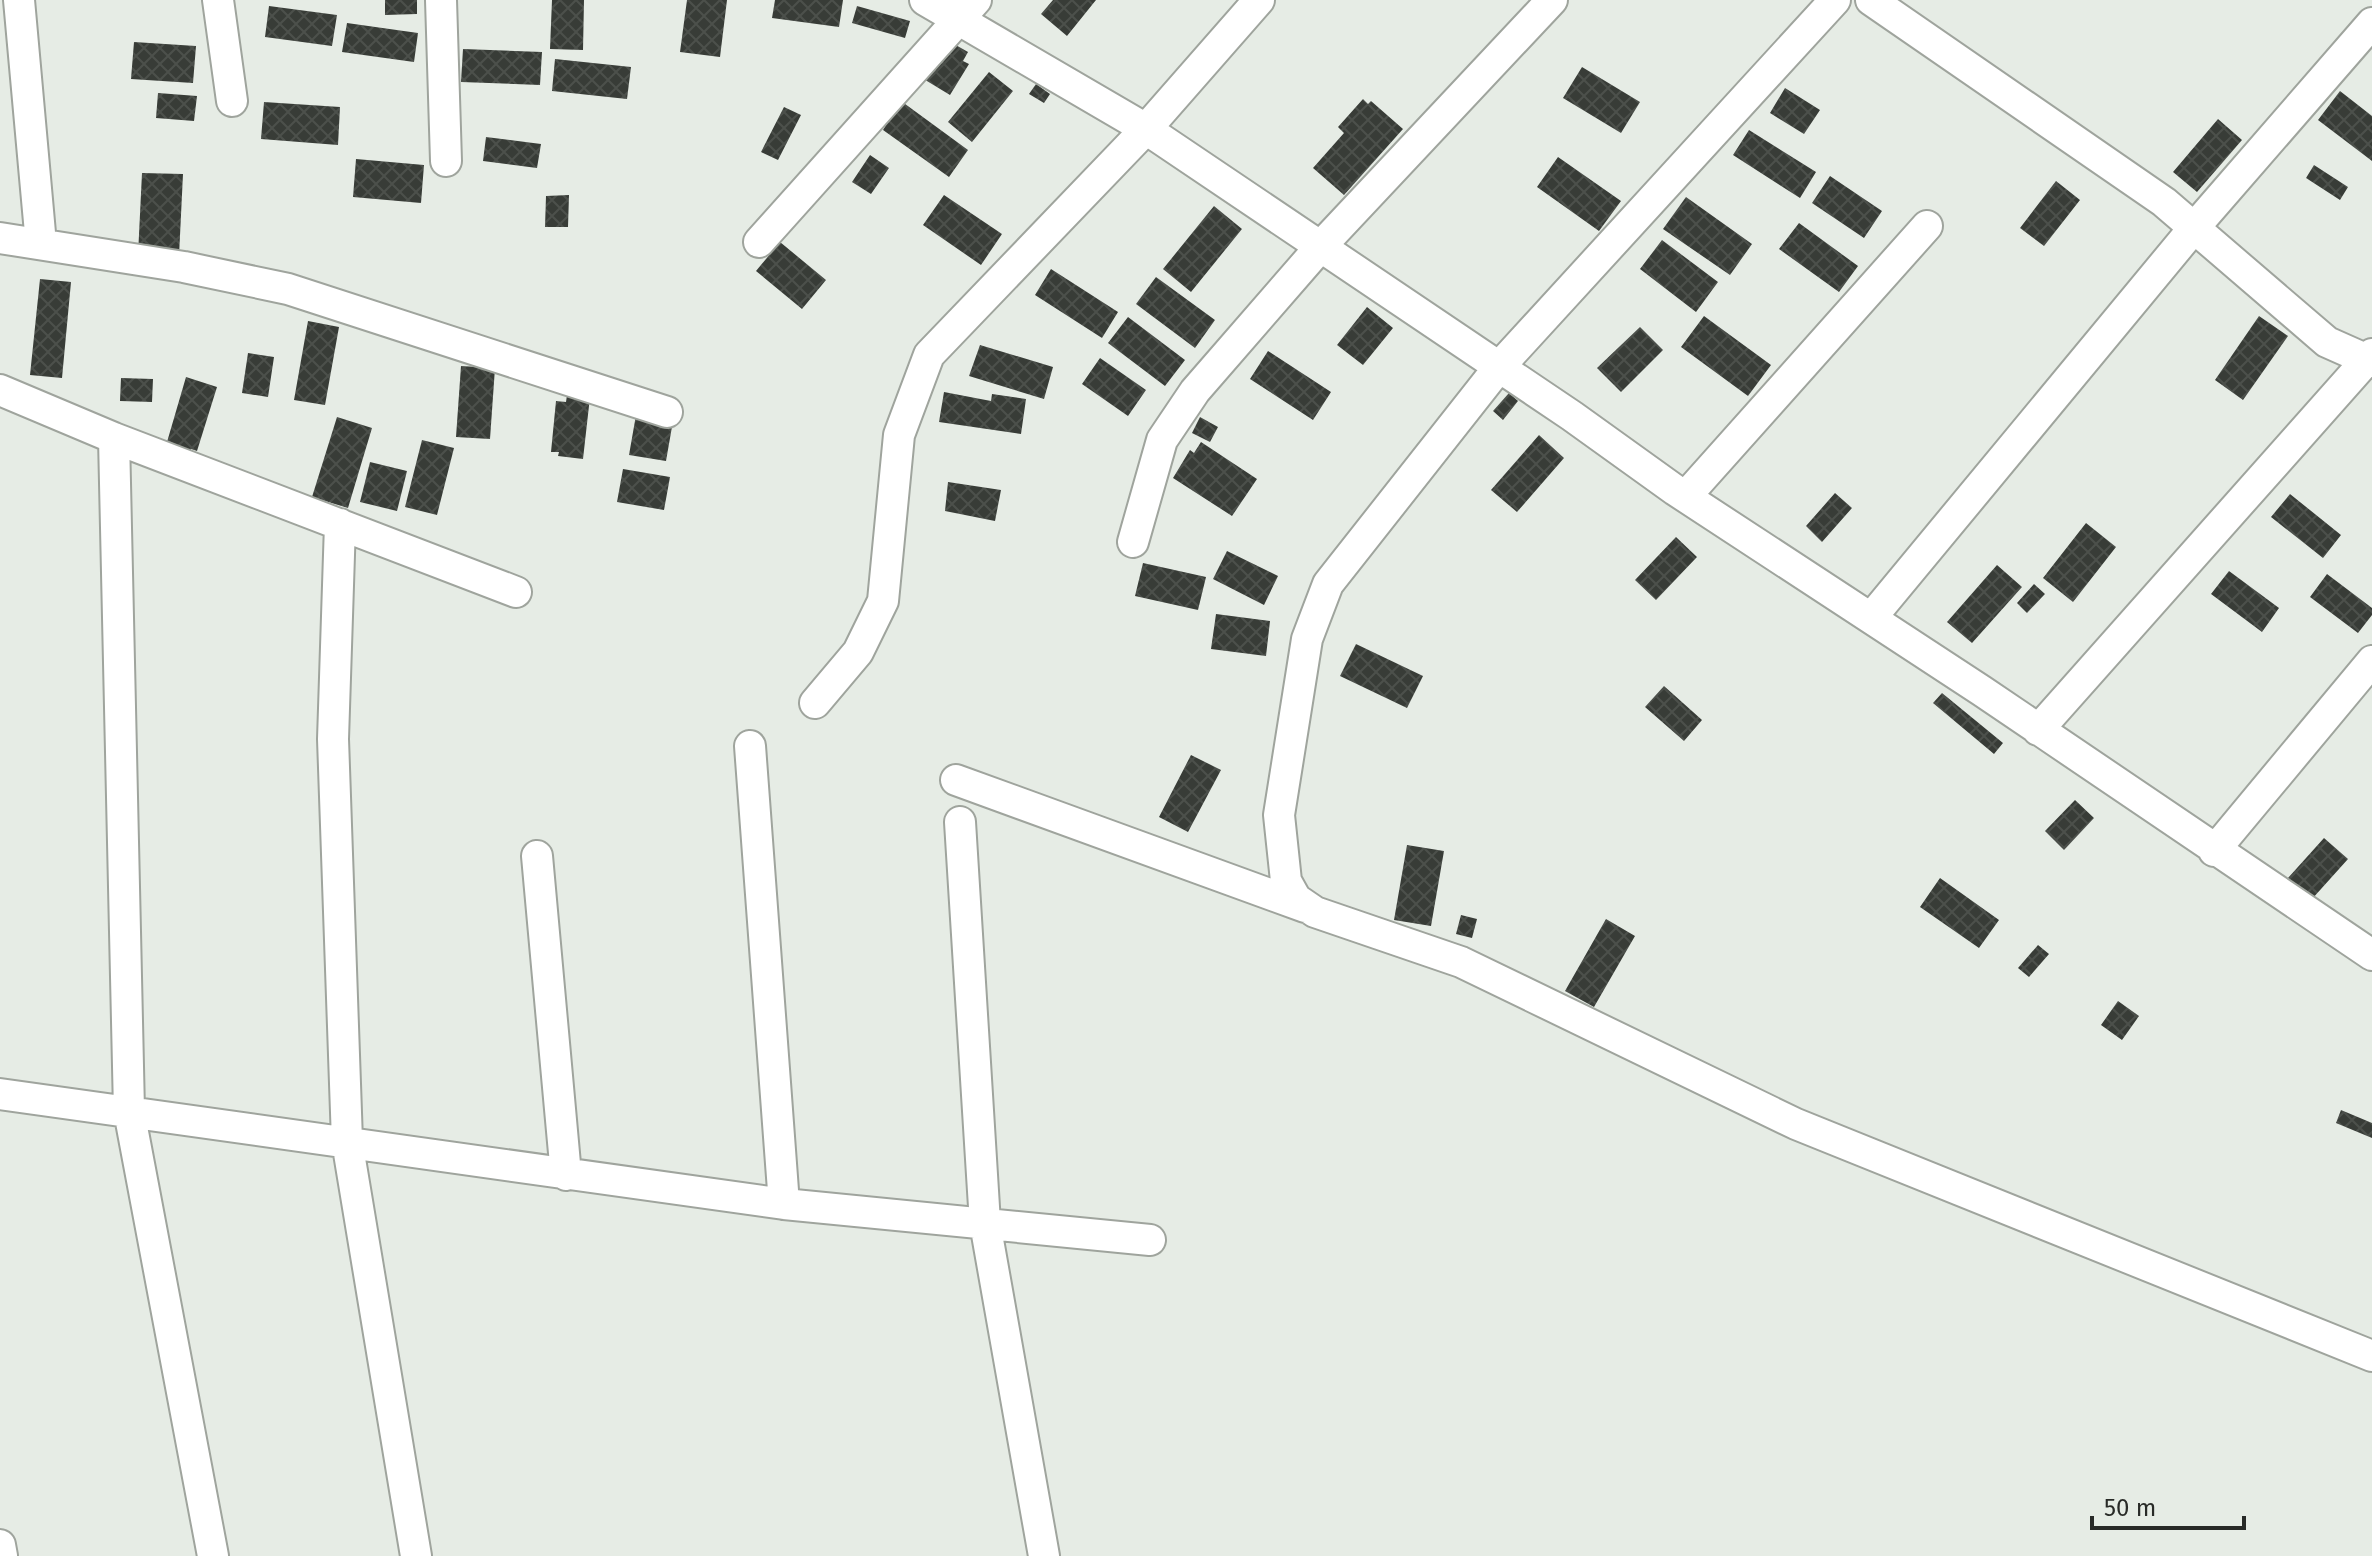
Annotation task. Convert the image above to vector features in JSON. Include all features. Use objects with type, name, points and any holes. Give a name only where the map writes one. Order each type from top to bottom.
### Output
[{"type":"street","points":[[19,0],[41,244]]},
{"type":"street","points":[[218,0],[232,101]]},
{"type":"street","points":[[441,0],[446,161]]},
{"type":"street","points":[[925,0],[969,9],[1686,496],[2372,955]]},
{"type":"street","points":[[815,703],[858,652],[883,601],[899,435],[929,355],[1146,129],[1259,0]]},
{"type":"street","points":[[1133,542],[1162,440],[1195,391],[1321,246],[1552,0]]},
{"type":"street","points":[[1305,907],[1286,881],[1279,815],[1307,639],[1328,584],[1499,367],[1835,0]]},
{"type":"street","points":[[1871,0],[2164,202],[2327,342],[2370,358],[2038,730]]},
{"type":"street","points":[[759,242],[969,9]]},
{"type":"street","points":[[1871,618],[2193,229],[2372,23]]},
{"type":"street","points":[[1686,496],[1927,226]]},
{"type":"street","points":[[0,238],[288,289],[667,412]]},
{"type":"street","points":[[0,390],[114,438],[516,592]]},
{"type":"street","points":[[114,438],[129,1111],[213,1556]]},
{"type":"street","points":[[340,524],[333,739],[347,1141],[416,1556]]},
{"type":"street","points":[[2214,851],[2372,661]]},
{"type":"street","points":[[750,746],[784,1204]]},
{"type":"street","points":[[956,780],[1461,962],[1796,1124],[2372,1356]]},
{"type":"street","points":[[960,822],[985,1223],[1044,1556]]},
{"type":"street","points":[[537,856],[566,1175]]},
{"type":"street","points":[[0,1094],[784,1204],[1150,1240]]},
{"type":"street","points":[[0,1545],[2,1556]]},
{"type":"building","points":[[385,0],[417,0],[417,14],[385,15]]},
{"type":"building","points":[[552,0],[584,0],[583,50],[550,49]]},
{"type":"building","points":[[687,0],[727,0],[720,57],[680,52]]},
{"type":"building","points":[[775,0],[843,0],[839,27],[772,18]]},
{"type":"building","points":[[1053,0],[1096,0],[1067,36],[1041,14]]},
{"type":"building","points":[[269,6],[337,15],[332,46],[265,37]]},
{"type":"building","points":[[857,6],[910,21],[905,38],[852,23]]},
{"type":"building","points":[[347,23],[418,33],[414,62],[342,52]]},
{"type":"building","points":[[134,42],[196,46],[193,83],[131,79]]},
{"type":"building","points":[[954,44],[968,52],[963,61],[969,64],[950,95],[922,78]]},
{"type":"building","points":[[463,49],[542,52],[540,85],[461,82]]},
{"type":"building","points":[[555,59],[631,67],[627,99],[552,91]]},
{"type":"building","points":[[1582,67],[1640,102],[1621,133],[1563,98]]},
{"type":"building","points":[[989,72],[1013,91],[972,142],[948,122]]},
{"type":"building","points":[[1036,84],[1050,94],[1044,103],[1029,94]]},
{"type":"building","points":[[1785,88],[1820,110],[1804,134],[1770,113]]},
{"type":"building","points":[[2340,91],[2372,116],[2372,161],[2318,120]]},
{"type":"building","points":[[158,93],[197,96],[194,121],[156,118]]},
{"type":"building","points":[[1363,99],[1368,104],[1371,101],[1403,129],[1344,195],[1313,168],[1344,133],[1338,127]]},
{"type":"building","points":[[901,101],[968,150],[949,177],[883,130]]},
{"type":"building","points":[[264,102],[340,107],[338,145],[261,139]]},
{"type":"building","points":[[784,107],[801,115],[778,160],[761,152]]},
{"type":"building","points":[[2218,119],[2242,140],[2197,192],[2173,172]]},
{"type":"building","points":[[1749,130],[1816,172],[1800,198],[1733,155]]},
{"type":"building","points":[[486,137],[541,144],[537,168],[483,161]]},
{"type":"building","points":[[870,155],[889,168],[871,194],[852,182]]},
{"type":"building","points":[[1558,157],[1621,201],[1599,231],[1537,187]]},
{"type":"building","points":[[356,159],[424,165],[421,203],[353,197]]},
{"type":"building","points":[[2314,165],[2348,187],[2340,200],[2306,178]]},
{"type":"building","points":[[142,173],[183,174],[179,256],[138,255]]},
{"type":"building","points":[[1830,176],[1882,211],[1864,238],[1812,203]]},
{"type":"building","points":[[2056,181],[2080,200],[2044,246],[2020,228]]},
{"type":"building","points":[[569,195],[568,227],[545,227],[546,196]]},
{"type":"building","points":[[944,195],[1002,234],[981,265],[923,225]]},
{"type":"building","points":[[1686,197],[1752,244],[1730,275],[1663,229]]},
{"type":"building","points":[[1214,206],[1242,229],[1191,292],[1163,269]]},
{"type":"building","points":[[1799,223],[1858,266],[1839,292],[1779,249]]},
{"type":"building","points":[[1662,240],[1718,282],[1696,312],[1640,269]]},
{"type":"building","points":[[780,242],[826,280],[802,309],[756,271]]},
{"type":"building","points":[[1051,269],[1118,312],[1102,338],[1035,295]]},
{"type":"building","points":[[1156,277],[1215,320],[1195,348],[1136,304]]},
{"type":"building","points":[[40,279],[71,282],[62,378],[30,375]]},
{"type":"building","points":[[1367,307],[1393,328],[1363,365],[1337,345]]},
{"type":"building","points":[[1704,316],[1771,365],[1748,396],[1681,347]]},
{"type":"building","points":[[2259,316],[2288,336],[2243,400],[2215,380]]},
{"type":"building","points":[[1128,317],[1185,360],[1165,386],[1108,343]]},
{"type":"building","points":[[308,321],[339,327],[325,405],[294,400]]},
{"type":"building","points":[[1640,327],[1663,350],[1621,392],[1597,368]]},
{"type":"building","points":[[980,345],[1053,367],[1044,399],[969,376]]},
{"type":"building","points":[[1268,351],[1331,392],[1313,420],[1250,379]]},
{"type":"building","points":[[248,353],[274,357],[268,397],[242,393]]},
{"type":"building","points":[[1100,358],[1146,390],[1128,416],[1082,384]]},
{"type":"building","points":[[461,366],[495,368],[490,439],[456,437]]},
{"type":"building","points":[[186,377],[217,387],[197,451],[191,449],[189,456],[171,450],[173,443],[167,442]]},
{"type":"building","points":[[121,378],[153,379],[152,402],[120,401]]},
{"type":"building","points":[[944,392],[991,401],[992,394],[1026,399],[1021,434],[939,422]]},
{"type":"building","points":[[1509,393],[1518,401],[1503,420],[1493,411]]},
{"type":"building","points":[[567,395],[590,397],[583,459],[558,456],[559,452],[551,452],[556,401],[566,402]]},
{"type":"building","points":[[636,415],[673,421],[666,461],[629,455]]},
{"type":"building","points":[[337,417],[372,428],[348,508],[312,497]]},
{"type":"building","points":[[1200,417],[1218,427],[1210,442],[1192,433]]},
{"type":"building","points":[[1539,435],[1564,458],[1517,512],[1491,490]]},
{"type":"building","points":[[422,440],[454,448],[437,515],[405,507]]},
{"type":"building","points":[[1201,442],[1257,479],[1232,516],[1173,478],[1190,450],[1194,453]]},
{"type":"building","points":[[370,462],[407,471],[397,511],[360,502]]},
{"type":"building","points":[[623,469],[670,477],[664,510],[617,502]]},
{"type":"building","points":[[948,482],[1001,490],[995,521],[945,511]]},
{"type":"building","points":[[1835,493],[1852,508],[1822,542],[1806,526]]},
{"type":"building","points":[[2290,494],[2341,535],[2323,558],[2271,517]]},
{"type":"building","points":[[2086,523],[2116,547],[2073,602],[2043,578]]},
{"type":"building","points":[[1676,537],[1697,557],[1656,600],[1635,580]]},
{"type":"building","points":[[1227,551],[1278,576],[1264,605],[1213,579]]},
{"type":"building","points":[[1143,563],[1206,577],[1198,610],[1135,596]]},
{"type":"building","points":[[1997,565],[2022,587],[1972,643],[1947,622]]},
{"type":"building","points":[[2229,571],[2279,608],[2262,632],[2211,594]]},
{"type":"building","points":[[2327,574],[2372,608],[2372,615],[2358,633],[2310,597]]},
{"type":"building","points":[[2034,584],[2045,594],[2027,613],[2017,603]]},
{"type":"building","points":[[1216,614],[1270,621],[1266,656],[1211,649]]},
{"type":"building","points":[[1356,644],[1423,676],[1407,708],[1340,676]]},
{"type":"building","points":[[1664,686],[1702,720],[1684,741],[1645,707]]},
{"type":"building","points":[[1942,693],[2003,743],[1994,754],[1933,703]]},
{"type":"building","points":[[1191,755],[1221,770],[1188,832],[1159,817]]},
{"type":"building","points":[[2075,800],[2094,818],[2064,850],[2045,831]]},
{"type":"building","points":[[2324,838],[2348,859],[2312,899],[2288,878]]},
{"type":"building","points":[[1407,845],[1444,851],[1431,926],[1394,920]]},
{"type":"building","points":[[1940,878],[1999,920],[1979,948],[1920,907]]},
{"type":"building","points":[[1461,915],[1477,919],[1472,938],[1456,934]]},
{"type":"building","points":[[1606,919],[1635,936],[1594,1007],[1565,991]]},
{"type":"building","points":[[2038,945],[2049,954],[2029,977],[2018,968]]},
{"type":"building","points":[[2118,1001],[2139,1016],[2122,1040],[2101,1025]]},
{"type":"building","points":[[2341,1110],[2372,1123],[2372,1138],[2336,1123]]}]
